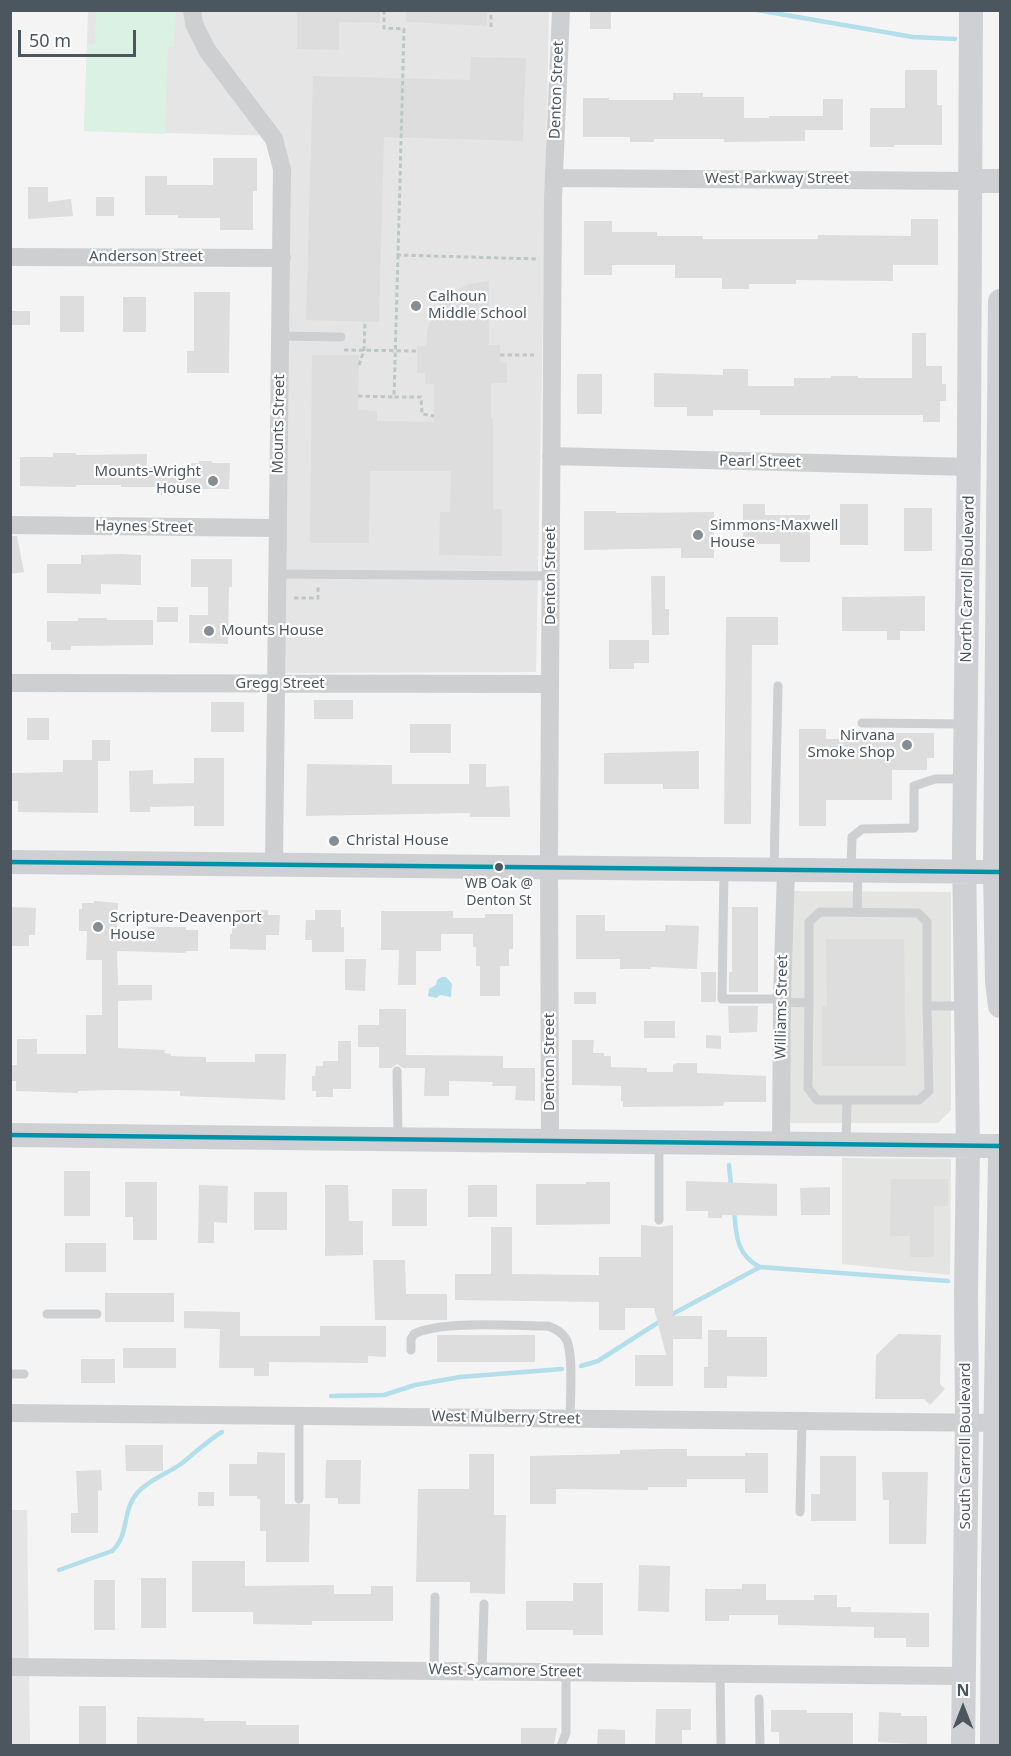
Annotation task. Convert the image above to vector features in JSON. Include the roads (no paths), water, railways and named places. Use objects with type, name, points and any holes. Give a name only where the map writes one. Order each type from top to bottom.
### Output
[{"type":"main road","name":"North Carroll Boulevard","points":[[968,1147],[964,872],[971,10]]},
{"type":"main road","name":"West Parkway Street","points":[[971,181],[1000,181]]},
{"type":"main road","name":"North Carroll Boulevard","points":[[1000,301],[998,872],[1000,1006]]},
{"type":"main road","points":[[969,404],[986,476],[1000,482]]},
{"type":"main road","points":[[10,862],[998,872]]},
{"type":"main road","points":[[10,1135],[1000,1146]]},
{"type":"main road","name":"South Carroll Boulevard","points":[[963,1746],[968,1147]]},
{"type":"main road","name":"South Carroll Boulevard","points":[[992,1746],[996,1676],[1000,1160]]},
{"type":"main road","name":"West Sycamore Street","points":[[964,1676],[996,1676]]},
{"type":"street","name":"Mounts Street","points":[[192,10],[194,24],[207,50],[274,139],[282,169],[274,864]]},
{"type":"street","name":"Denton Street","points":[[550,1142],[551,456],[554,178],[561,10]]},
{"type":"street","name":"West Parkway Street","points":[[554,178],[971,181]]},
{"type":"street","name":"Anderson Street","points":[[10,257],[282,258]]},
{"type":"street","name":"Pearl Street","points":[[551,456],[969,467]]},
{"type":"street","name":"Haynes Street","points":[[10,525],[277,528]]},
{"type":"street","name":"Gregg Street","points":[[10,683],[550,684]]},
{"type":"street","name":"Williams Street","points":[[780,870],[781,1144]]},
{"type":"street","name":"West Mulberry Street","points":[[10,1413],[999,1423]]},
{"type":"street","name":"West Sycamore Street","points":[[10,1667],[964,1676]]},
{"type":"lane","points":[[280,336],[341,337]]},
{"type":"lane","points":[[276,574],[550,576]]},
{"type":"lane","points":[[778,686],[780,870]]},
{"type":"lane","points":[[862,723],[966,724]]},
{"type":"lane","points":[[857,912],[852,837],[862,828],[914,828],[914,786],[935,779],[966,779]]},
{"type":"lane","points":[[724,869],[722,999],[809,1003]]},
{"type":"lane","points":[[820,912],[857,912],[918,913],[927,922],[929,1091],[920,1101],[817,1100],[808,1088],[809,922],[820,912]]},
{"type":"lane","points":[[927,1006],[966,1006]]},
{"type":"lane","points":[[397,1071],[398,1140]]},
{"type":"lane","points":[[846,1145],[847,1101]]},
{"type":"lane","points":[[659,1220],[660,1143]]},
{"type":"lane","points":[[47,1314],[97,1314]]},
{"type":"lane","points":[[411,1350],[411,1339],[420,1330],[460,1325],[548,1326],[559,1330],[568,1341],[570,1356],[570,1419]]},
{"type":"lane","points":[[10,1374],[24,1374]]},
{"type":"lane","points":[[298,1499],[299,1416]]},
{"type":"lane","points":[[800,1512],[802,1422]]},
{"type":"lane","points":[[434,1671],[435,1597]]},
{"type":"lane","points":[[482,1671],[484,1604]]},
{"type":"lane","points":[[561,1746],[566,1733],[567,1672]]},
{"type":"lane","points":[[720,1673],[721,1746]]},
{"type":"lane","points":[[759,1699],[760,1746]]},
{"type":"water","points":[[446,977],[452,984],[451,997],[428,996],[429,989],[436,985],[437,980]]},
{"type":"waterway","points":[[757,10],[913,37],[955,39]]},
{"type":"waterway","points":[[729,1165],[731,1186]]},
{"type":"waterway","points":[[734,1210],[737,1235],[742,1250],[752,1262],[760,1267],[948,1281]]},
{"type":"waterway","points":[[669,1316],[760,1267]]},
{"type":"waterway","points":[[581,1366],[598,1361],[662,1320]]},
{"type":"waterway","points":[[331,1396],[384,1395],[415,1385],[460,1377],[562,1369]]},
{"type":"waterway","points":[[59,1570],[112,1551],[118,1545],[129,1507],[138,1492],[153,1480],[181,1464],[222,1432]]},
{"type":"place","name":"Calhoun Middle School","points":[[416,306]]},
{"type":"place","name":"Mounts-Wright House","points":[[213,481]]},
{"type":"place","name":"Simmons-Maxwell House","points":[[698,535]]},
{"type":"place","name":"Mounts House","points":[[209,631]]},
{"type":"place","name":"Nirvana Smoke Shop","points":[[907,745]]},
{"type":"place","name":"Christal House","points":[[334,841]]},
{"type":"place","name":"WB Oak @ Denton St","points":[[499,867]]},
{"type":"place","name":"Scripture-Deavenport House","points":[[98,927]]}]
